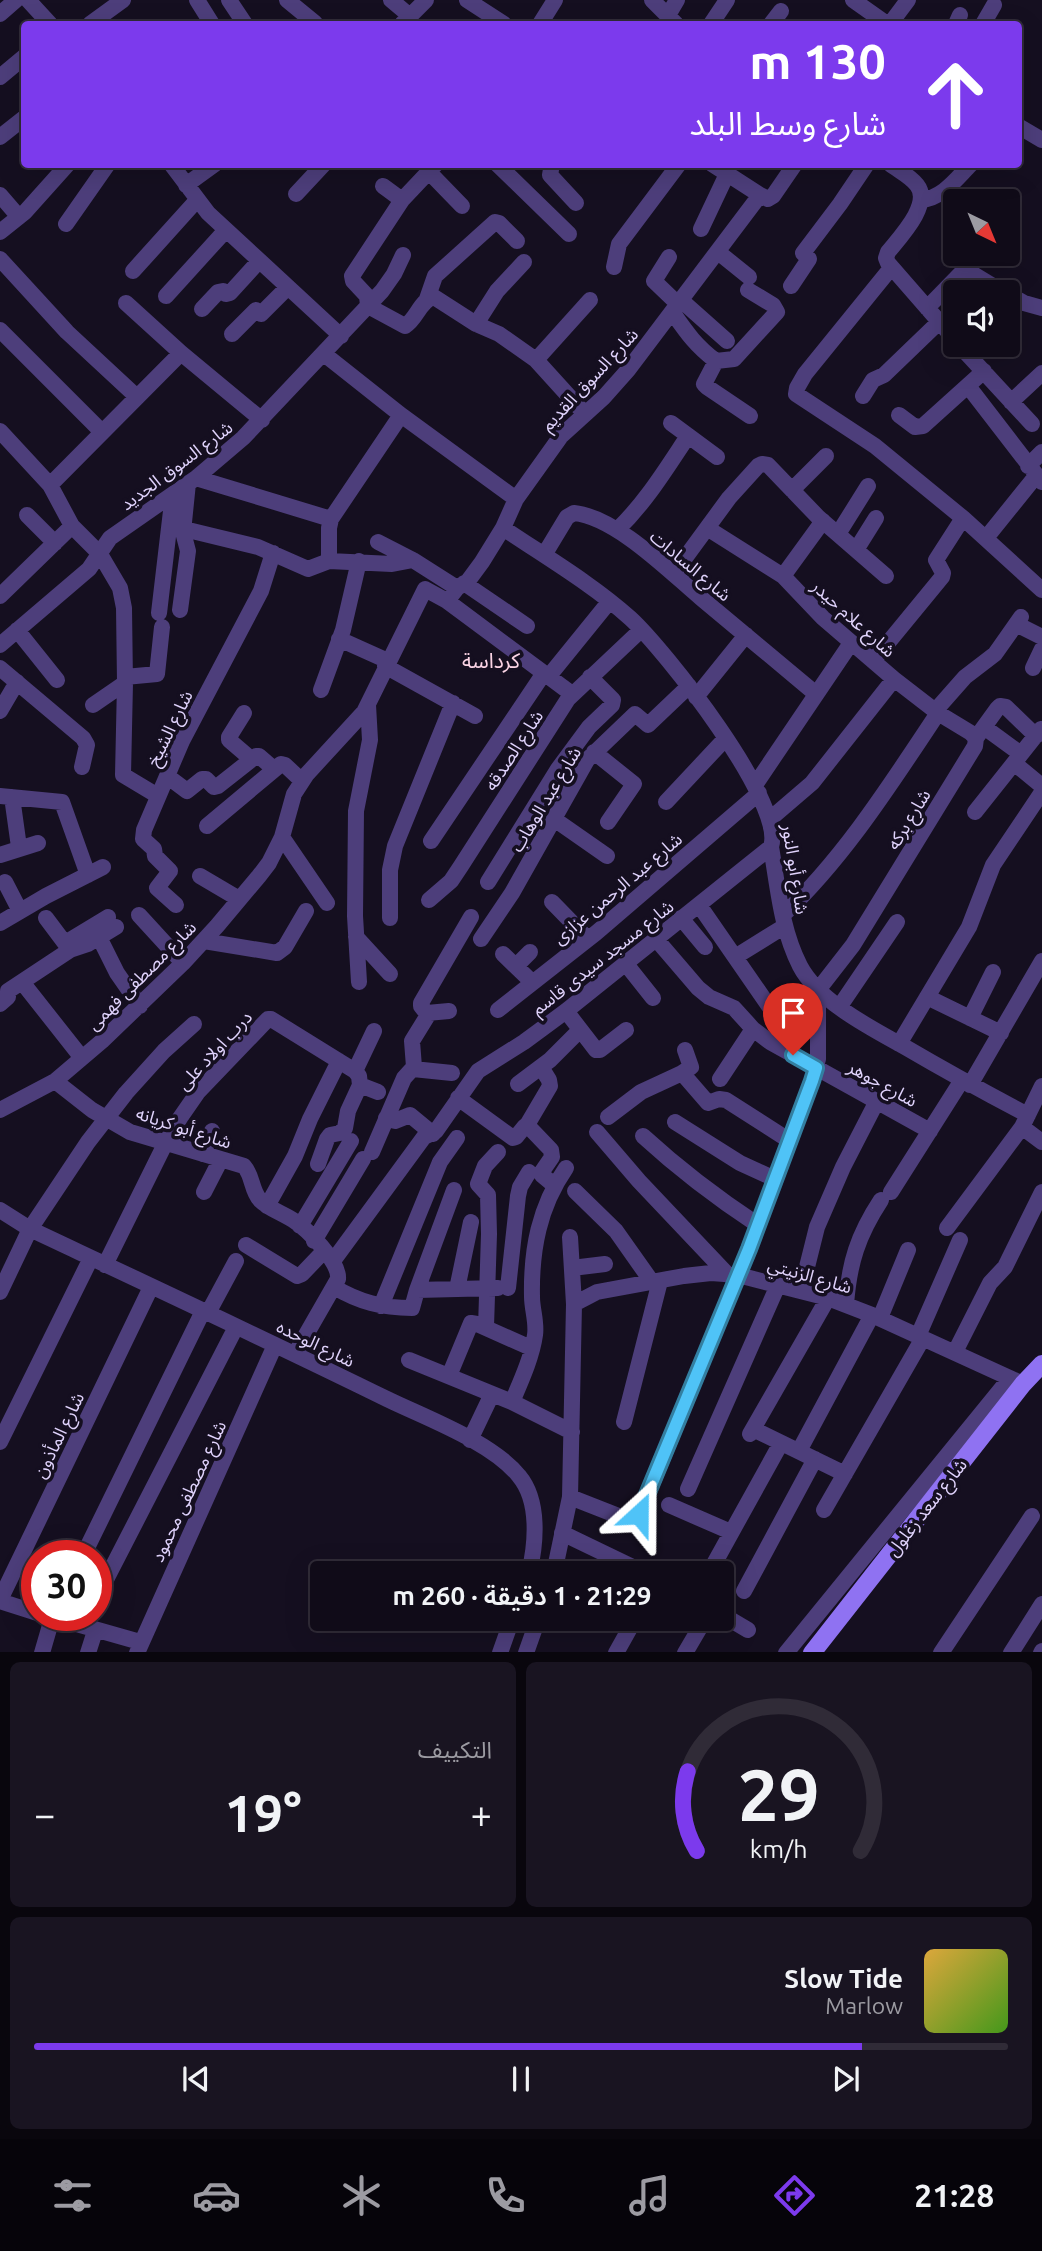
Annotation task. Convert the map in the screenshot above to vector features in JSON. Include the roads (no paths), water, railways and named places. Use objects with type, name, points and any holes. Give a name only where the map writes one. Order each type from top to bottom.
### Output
[{"type":"street","points":[[94,21],[123,0]]},
{"type":"street","points":[[197,0],[207,21]]},
{"type":"street","points":[[229,0],[244,21]]},
{"type":"street","points":[[287,0],[313,21]]},
{"type":"street","points":[[391,0],[406,20],[426,0]]},
{"type":"street","points":[[467,0],[482,19]]},
{"type":"street","points":[[542,21],[555,0]]},
{"type":"street","points":[[652,0],[671,20],[677,0]]},
{"type":"street","points":[[713,21],[727,0]]},
{"type":"street","points":[[853,0],[884,21]]},
{"type":"street","points":[[891,21],[908,0]]},
{"type":"street","points":[[0,14],[29,1],[47,21]]},
{"type":"street","points":[[985,21],[994,5]]},
{"type":"street","points":[[773,21],[781,11]]},
{"type":"street","points":[[0,77],[21,60]]},
{"type":"street","points":[[0,137],[21,120]]},
{"type":"street","points":[[1022,128],[1042,139]]},
{"type":"street","points":[[0,232],[40,197],[65,168]]},
{"type":"street","points":[[66,224],[105,168]]},
{"type":"street","points":[[174,168],[197,200],[226,230],[341,336]]},
{"type":"street","points":[[186,185],[209,168]]},
{"type":"street","points":[[296,194],[320,168]]},
{"type":"street","points":[[462,206],[433,168],[402,200],[352,278],[367,296],[368,306],[405,326],[427,299],[435,276],[495,222],[517,241]]},
{"type":"street","points":[[501,168],[569,234]]},
{"type":"street","points":[[551,168],[550,175],[576,203]]},
{"type":"street","points":[[614,267],[619,244],[676,168]]},
{"type":"street","points":[[718,168],[760,195]]},
{"type":"street","name":"شارع السوق القديم","points":[[456,591],[482,562],[503,528],[516,499],[561,436],[628,370],[760,195],[768,199],[773,196],[787,168]]},
{"type":"street","points":[[791,286],[809,259],[803,253],[864,168]]},
{"type":"street","points":[[895,168],[916,184],[921,200],[916,214],[886,258],[891,268],[943,328]]},
{"type":"street","points":[[921,200],[937,196],[967,168]]},
{"type":"street","points":[[701,229],[727,174]]},
{"type":"street","points":[[383,186],[402,200]]},
{"type":"street","points":[[0,195],[19,217]]},
{"type":"street","points":[[133,271],[197,200]]},
{"type":"street","points":[[166,296],[226,230]]},
{"type":"street","points":[[678,306],[691,340],[716,361],[737,358],[777,312],[718,252]]},
{"type":"street","name":"شارع السوق الجديد","points":[[0,645],[89,569],[110,538],[224,456],[262,420],[368,306],[394,274],[403,255]]},
{"type":"street","points":[[669,257],[654,281],[678,306],[727,341]]},
{"type":"street","points":[[0,260],[67,332],[137,397]]},
{"type":"street","points":[[202,309],[218,292],[230,293],[259,261]]},
{"type":"street","points":[[476,324],[497,291],[524,262]]},
{"type":"street","points":[[891,268],[805,374],[795,391],[797,397],[841,422],[875,446],[963,518],[1042,590]]},
{"type":"street","points":[[954,280],[968,269],[985,280]]},
{"type":"street","points":[[232,334],[256,310],[261,314],[288,287]]},
{"type":"street","points":[[927,308],[943,292]]},
{"type":"street","points":[[427,299],[434,297],[476,324],[499,334],[536,360],[585,414]]},
{"type":"street","points":[[536,360],[590,300]]},
{"type":"street","points":[[1020,301],[1042,308]]},
{"type":"street","points":[[126,303],[262,420]]},
{"type":"street","points":[[863,396],[873,380],[884,375],[938,323]]},
{"type":"street","points":[[0,330],[102,432]]},
{"type":"street","points":[[50,485],[181,353]]},
{"type":"street","points":[[324,354],[401,415],[516,499]]},
{"type":"street","points":[[970,357],[1032,424]]},
{"type":"street","points":[[716,361],[704,384],[750,416]]},
{"type":"street","points":[[899,415],[915,427],[923,426],[984,372]]},
{"type":"street","points":[[1012,402],[1042,373]]},
{"type":"street","points":[[968,386],[1035,475]]},
{"type":"street","points":[[329,561],[331,519],[401,415]]},
{"type":"street","points":[[671,423],[717,457]]},
{"type":"street","points":[[0,431],[50,485],[72,526],[100,554],[120,588],[125,680],[123,775],[158,796]]},
{"type":"street","points":[[617,530],[656,485],[688,436]]},
{"type":"street","points":[[986,538],[1035,475],[1042,452]]},
{"type":"street","points":[[792,490],[826,456]]},
{"type":"street","points":[[674,573],[729,498],[761,464],[768,465],[823,521],[886,576]]},
{"type":"street","points":[[180,610],[188,551],[184,529],[192,480],[331,519]]},
{"type":"street","points":[[838,534],[868,486]]},
{"type":"street","points":[[93,705],[125,680],[157,674],[173,494]]},
{"type":"street","name":"شارع السادات","points":[[544,555],[567,517],[575,513],[617,530],[674,573],[816,694]]},
{"type":"street","points":[[27,515],[55,543]]},
{"type":"street","points":[[856,550],[876,518]]},
{"type":"street","points":[[873,661],[943,577],[936,560],[963,518]]},
{"type":"street","points":[[783,576],[823,521]]},
{"type":"street","points":[[0,596],[72,526]]},
{"type":"street","name":"شارع أبو النور","points":[[503,528],[609,602],[641,630],[693,692],[726,739],[757,789],[770,820],[773,841],[771,846],[788,938],[801,967],[818,990],[863,1023],[1025,1121],[1042,1142]]},
{"type":"street","name":"شارع علام حيدر","points":[[707,528],[783,576],[823,618],[894,679],[936,712],[971,733],[980,732],[1018,758],[1042,786]]},
{"type":"street","points":[[184,529],[258,547],[308,569],[329,561],[392,564],[413,560]]},
{"type":"street","points":[[378,542],[413,560],[456,591],[547,675],[572,694]]},
{"type":"street","name":"شارع الشيخ","points":[[176,905],[157,888],[170,874],[169,869],[143,839],[144,830],[182,741],[261,591],[274,553]]},
{"type":"street","points":[[321,690],[349,608],[359,561]]},
{"type":"street","points":[[359,982],[356,937],[356,811],[370,740],[368,705],[386,663],[423,590],[456,591],[527,626]]},
{"type":"street","points":[[431,841],[547,675],[609,602]]},
{"type":"street","points":[[734,957],[784,921],[812,889],[885,792],[936,712],[965,677],[995,654],[1019,621],[1042,637]]},
{"type":"street","points":[[17,630],[57,680]]},
{"type":"street","name":"شارع الصدقه","points":[[429,900],[451,881],[572,694],[641,630]]},
{"type":"street","points":[[693,692],[746,635]]},
{"type":"street","points":[[339,639],[386,663],[475,716]]},
{"type":"street","name":"شارع عبد الرحمن عزازى","points":[[498,1010],[589,939],[612,910],[757,789],[851,643]]},
{"type":"street","points":[[1033,668],[1042,649]]},
{"type":"street","points":[[0,668],[85,740],[87,745],[82,767]]},
{"type":"street","points":[[488,882],[558,769],[589,727],[612,705],[612,700],[590,677]]},
{"type":"street","points":[[770,820],[812,783],[894,679]]},
{"type":"street","points":[[0,710],[17,682]]},
{"type":"street","name":"شارع عبد الوهاب","points":[[481,939],[512,893],[594,752],[635,714],[648,725],[693,692]]},
{"type":"street","points":[[390,918],[390,870],[396,846],[453,703]]},
{"type":"street","name":"شارع مصطفى فهمى","points":[[0,1110],[55,1081],[140,1006],[204,941],[268,863],[282,837],[290,805],[302,781],[357,721],[368,705]]},
{"type":"street","name":"شارع بركه","points":[[818,990],[853,945],[975,746],[980,732],[997,709],[1002,706],[1039,732]]},
{"type":"street","points":[[244,713],[229,740],[250,758]]},
{"type":"street","points":[[975,812],[1039,732]]},
{"type":"street","points":[[666,803],[726,739]]},
{"type":"street","points":[[594,752],[634,784],[608,822]]},
{"type":"street","points":[[167,776],[187,791],[202,779],[215,787],[250,758],[259,756],[274,769]]},
{"type":"street","points":[[207,825],[281,764],[302,781]]},
{"type":"street","points":[[899,1044],[969,927],[993,865],[1042,792]]},
{"type":"street","points":[[0,855],[12,838],[6,797],[62,802],[88,875]]},
{"type":"street","points":[[554,818],[607,856]]},
{"type":"street","points":[[282,837],[327,902]]},
{"type":"street","points":[[12,838],[37,842]]},
{"type":"street","name":"شارع مسجد سيدى قاسم","points":[[324,1251],[424,1137],[433,1133],[478,1070],[524,1042],[566,1011],[771,846]]},
{"type":"street","points":[[0,923],[103,867]]},
{"type":"street","points":[[200,876],[239,899]]},
{"type":"street","points":[[5,882],[20,911]]},
{"type":"street","points":[[552,902],[589,939]]},
{"type":"street","points":[[699,905],[773,1012]]},
{"type":"street","points":[[204,941],[278,953],[285,947],[306,911]]},
{"type":"street","points":[[139,915],[183,963]]},
{"type":"street","points":[[428,1013],[421,1003],[471,917]]},
{"type":"street","points":[[46,918],[67,947]]},
{"type":"street","points":[[681,918],[705,947]]},
{"type":"street","points":[[10,992],[67,947],[112,922],[99,937],[67,947]]},
{"type":"street","points":[[840,1006],[897,922]]},
{"type":"street","points":[[99,937],[117,973],[140,1006]]},
{"type":"street","points":[[356,937],[390,974]]},
{"type":"street","name":"شارع جوهر","points":[[656,939],[698,988],[709,997],[734,1008],[753,1029],[770,1042],[930,1131]]},
{"type":"street","points":[[516,966],[530,951]]},
{"type":"street","points":[[503,954],[532,982]]},
{"type":"street","points":[[846,1305],[848,1277],[855,1249],[866,1223],[1000,1033],[1042,961]]},
{"type":"street","points":[[626,964],[653,998]]},
{"type":"street","points":[[970,1018],[993,972]]},
{"type":"street","points":[[0,975],[10,992],[82,1058]]},
{"type":"street","points":[[570,1497],[626,1520],[641,1511],[733,1275],[758,1225],[816,1068],[818,990]]},
{"type":"street","points":[[927,997],[1000,1033]]},
{"type":"street","points":[[428,1013],[449,1011]]},
{"type":"street","points":[[566,1011],[598,1051],[626,1030]]},
{"type":"street","points":[[413,1069],[412,1041],[428,1013]]},
{"type":"street","name":"درب اولاد على","points":[[0,1442],[98,1261],[180,1118],[198,1092],[268,1019],[339,1061],[357,1078],[378,1092]]},
{"type":"street","points":[[0,1292],[30,1229],[107,1118],[164,1051],[194,1024]]},
{"type":"street","points":[[720,1079],[753,1029]]},
{"type":"street","points":[[518,1084],[541,1068],[580,1030]]},
{"type":"street","points":[[318,1164],[330,1135],[340,1133],[345,1128],[357,1078],[374,1031]]},
{"type":"street","points":[[608,1117],[642,1092],[691,1067],[685,1050]]},
{"type":"street","points":[[267,1206],[295,1156],[339,1061]]},
{"type":"street","points":[[246,1245],[297,1276],[302,1274],[324,1251],[404,1078],[413,1069],[431,1065],[452,1073]]},
{"type":"street","points":[[458,1098],[513,1138],[527,1125],[550,1086],[541,1068]]},
{"type":"street","points":[[682,1073],[708,1103],[719,1099],[726,1100],[790,1141]]},
{"type":"street","name":"شارع أبو كريانه","points":[[55,1081],[92,1110],[130,1132],[244,1166],[256,1194],[267,1206],[300,1226],[324,1251]]},
{"type":"street","points":[[947,1228],[1025,1121],[1042,1086]]},
{"type":"street","points":[[801,1291],[817,1227],[877,1101]]},
{"type":"street","points":[[386,1118],[395,1121],[410,1115],[433,1133]]},
{"type":"street","points":[[676,1122],[729,1156],[775,1179]]},
{"type":"street","points":[[527,1125],[551,1150],[552,1157],[541,1173],[554,1185]]},
{"type":"street","points":[[204,1154],[212,1131]]},
{"type":"street","points":[[597,1132],[639,1181],[733,1275]]},
{"type":"street","points":[[643,1136],[698,1184],[758,1225]]},
{"type":"street","points":[[381,1306],[440,1162],[457,1138]]},
{"type":"street","points":[[300,1226],[351,1141]]},
{"type":"street","points":[[486,1327],[488,1195],[478,1184],[488,1161],[498,1152]]},
{"type":"street","points":[[204,1192],[221,1159]]},
{"type":"street","points":[[512,1402],[536,1333],[531,1287],[535,1242],[542,1213],[554,1185],[566,1168]]},
{"type":"street","points":[[509,1288],[518,1196],[529,1172]]},
{"type":"street","points":[[334,1287],[352,1297],[381,1306],[412,1308],[416,1290],[454,1190]]},
{"type":"street","points":[[575,1191],[616,1231],[656,1282],[624,1422]]},
{"type":"street","points":[[955,1352],[990,1283],[1005,1267],[1042,1192]]},
{"type":"street","name":"شارع الوحده","points":[[0,1210],[30,1229],[295,1354],[470,1440],[508,1462],[528,1488],[532,1502],[534,1533],[530,1561]]},
{"type":"street","points":[[457,1289],[471,1222]]},
{"type":"street","points":[[556,1561],[570,1497],[574,1304],[570,1237]]},
{"type":"street","points":[[824,1510],[921,1337],[960,1240]]},
{"type":"street","points":[[799,1451],[876,1317],[908,1250]]},
{"type":"street","points":[[295,1354],[334,1287],[339,1273],[324,1251]]},
{"type":"street","points":[[91,1540],[206,1312],[236,1261]]},
{"type":"street","points":[[572,1268],[605,1264]]},
{"type":"street","name":"شارع الزنيتي","points":[[574,1304],[597,1292],[698,1275],[733,1275],[828,1297],[1017,1381]]},
{"type":"street","points":[[688,1489],[778,1285]]},
{"type":"street","name":"شارع المأذون","points":[[0,1601],[151,1287]]},
{"type":"street","points":[[416,1290],[531,1287]]},
{"type":"street","points":[[828,1297],[752,1431],[845,1474]]},
{"type":"street","points":[[449,1376],[469,1325],[474,1322],[531,1348]]},
{"type":"street","points":[[112,1568],[236,1327]]},
{"type":"street","name":"شارع مصطفى محمود","points":[[138,1647],[275,1345]]},
{"type":"street","points":[[408,1360],[512,1402],[572,1432]]},
{"type":"street","name":"شارع سعد زغلول","points":[[787,1652],[1017,1381],[1042,1364]]},
{"type":"street","name":"شارع سعد زغلول","points":[[813,1652],[1017,1381]]},
{"type":"street","points":[[470,1440],[492,1394]]},
{"type":"street","points":[[716,1561],[781,1443]]},
{"type":"street","points":[[744,1591],[815,1459]]},
{"type":"street","points":[[669,1505],[732,1532]]},
{"type":"street","points":[[943,1652],[1032,1516]]},
{"type":"street","points":[[562,1533],[620,1561]]},
{"type":"street","points":[[0,1601],[21,1607]]},
{"type":"street","points":[[1012,1652],[1042,1604]]},
{"type":"street","points":[[734,1622],[748,1630]]},
{"type":"street","points":[[43,1652],[45,1631]]},
{"type":"street","points":[[88,1631],[88,1652]]},
{"type":"street","points":[[103,1631],[138,1647]]},
{"type":"street","points":[[500,1652],[508,1631]]},
{"type":"street","points":[[526,1652],[534,1631]]},
{"type":"street","points":[[617,1652],[628,1631]]},
{"type":"street","points":[[686,1652],[698,1631]]},
{"type":"district","name":"كرداسة","points":[[491,660]]}]
